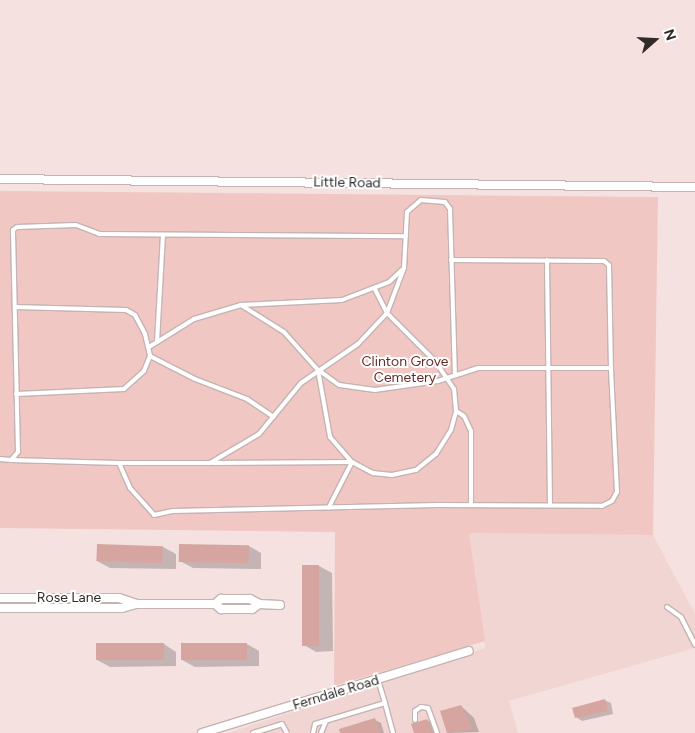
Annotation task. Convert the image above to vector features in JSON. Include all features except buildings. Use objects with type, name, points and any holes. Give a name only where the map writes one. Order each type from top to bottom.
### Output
[{"type":"street","name":"Little Road","points":[[0,179],[695,186]]},
{"type":"street","name":"Rose Lane","points":[[0,598],[119,598],[136,604]]},
{"type":"street","name":"Rose Lane","points":[[0,608],[122,608],[136,604],[215,604],[222,609],[252,609],[258,604],[280,605]]},
{"type":"street","name":"Ferndale Road","points":[[202,733],[469,651]]},
{"type":"lane","points":[[210,463],[259,434],[301,383],[358,344],[387,313],[404,268],[408,212],[412,206],[421,200],[444,202],[450,210],[454,373]]},
{"type":"lane","points":[[11,460],[18,452],[13,230],[17,227],[76,225],[99,234],[406,236]]},
{"type":"lane","points":[[157,342],[163,234]]},
{"type":"lane","points":[[119,463],[130,488],[154,515],[173,511],[329,507],[602,506],[612,501],[617,492],[611,368],[609,265],[604,261],[451,260]]},
{"type":"lane","points":[[547,260],[550,505]]},
{"type":"lane","points":[[149,347],[194,319],[241,305],[264,302],[323,302],[375,289],[404,268]]},
{"type":"lane","points":[[318,370],[330,437],[352,462],[373,473],[392,475],[416,470],[436,454],[451,430],[456,411],[448,376],[387,313],[375,289]]},
{"type":"lane","points":[[241,305],[284,332],[318,370],[340,385],[375,390],[438,381],[454,373],[478,368],[611,368]]},
{"type":"lane","points":[[15,307],[126,310],[135,316],[149,347],[150,356],[139,376],[124,389],[16,394]]},
{"type":"lane","points":[[150,356],[195,379],[247,399],[274,417]]},
{"type":"lane","points":[[456,411],[464,416],[471,431],[471,505]]},
{"type":"lane","points":[[0,459],[119,463],[352,462]]},
{"type":"lane","points":[[329,507],[352,462]]},
{"type":"lane","points":[[667,607],[681,616],[695,645]]},
{"type":"lane","points":[[378,680],[393,733]]},
{"type":"lane","points":[[313,733],[316,724],[385,703]]},
{"type":"lane","points":[[416,720],[415,711],[421,707],[428,708],[436,733]]},
{"type":"lane","points":[[321,733],[326,721]]},
{"type":"lane","points":[[253,733],[282,724],[287,733]]},
{"type":"shaded area","points":[[469,533],[653,535],[695,614],[695,648],[509,701],[518,733],[228,733],[485,648]]},
{"type":"green space","name":"Clinton Grove Cemetery","points":[[0,191],[658,197],[653,535],[469,533],[485,641],[334,686],[335,532],[0,528]]}]
